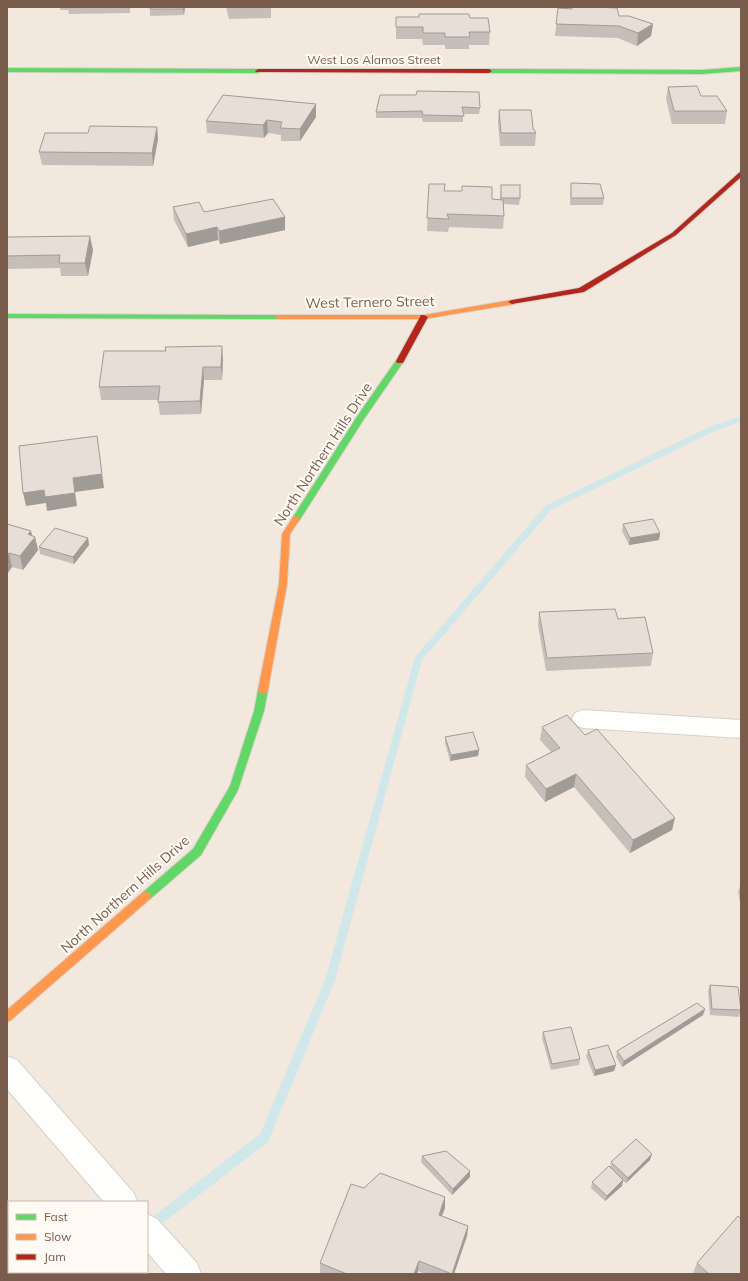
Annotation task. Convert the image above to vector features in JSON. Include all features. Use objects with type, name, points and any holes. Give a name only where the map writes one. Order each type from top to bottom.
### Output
[{"type":"street","name":"West Los Alamos Street","points":[[7,70],[702,72],[741,69]]},
{"type":"street","name":"West Ternero Street","points":[[7,316],[424,317],[581,290],[674,234],[741,173]]},
{"type":"street","name":"North Northern Hills Drive","points":[[7,1017],[191,857],[201,846],[235,787],[259,711],[283,584],[286,534],[361,417],[404,356],[424,317]]},
{"type":"street","points":[[583,719],[741,729]]},
{"type":"street","points":[[7,1069],[122,1201]]},
{"type":"street","points":[[148,1230],[186,1274]]},
{"type":"shaded area","points":[[7,7],[741,7],[741,1274],[7,1274]]},
{"type":"building","points":[[150,7],[184,7],[183,9],[150,9]]},
{"type":"building","points":[[572,7],[617,8],[619,16],[629,16],[653,24],[638,33],[619,26],[556,24],[558,8],[572,9]]},
{"type":"building","points":[[419,14],[469,14],[470,18],[488,18],[490,32],[469,32],[470,37],[445,37],[445,33],[423,33],[423,27],[396,27],[396,17],[419,17]]},
{"type":"building","points":[[697,86],[701,96],[717,96],[727,111],[674,111],[668,87]]},
{"type":"building","points":[[417,91],[479,92],[480,108],[462,107],[464,116],[423,115],[422,111],[376,112],[380,95],[416,95]]},
{"type":"building","points":[[223,95],[316,104],[300,129],[280,128],[282,122],[267,120],[263,125],[206,121]]},
{"type":"building","points":[[499,110],[531,110],[533,128],[536,133],[501,133]]},
{"type":"building","points":[[90,126],[157,127],[152,153],[39,152],[45,133],[88,133]]},
{"type":"building","points":[[571,183],[600,184],[604,198],[571,198]]},
{"type":"building","points":[[429,184],[445,184],[444,191],[462,191],[462,186],[492,187],[492,199],[503,200],[504,216],[447,214],[449,219],[427,218]]},
{"type":"building","points":[[501,185],[520,185],[520,198],[501,198]]},
{"type":"building","points":[[273,199],[285,217],[219,231],[217,227],[186,234],[173,207],[199,202],[204,212]]},
{"type":"building","points":[[90,236],[85,263],[59,263],[60,255],[7,256],[7,237]]},
{"type":"building","points":[[222,346],[221,367],[203,367],[200,401],[158,402],[160,386],[99,387],[104,351],[166,351],[165,347]]},
{"type":"building","points":[[97,436],[102,474],[73,478],[75,493],[45,497],[44,490],[23,493],[19,446]]},
{"type":"building","points":[[653,519],[660,533],[630,538],[623,524]]},
{"type":"building","points":[[7,524],[31,531],[28,534],[35,537],[20,556],[9,553],[7,556]]},
{"type":"building","points":[[55,528],[88,538],[73,557],[39,547]]},
{"type":"building","points":[[615,609],[618,619],[645,617],[653,653],[547,658],[539,612]]},
{"type":"building","points":[[567,715],[585,735],[597,729],[675,818],[633,840],[576,774],[546,789],[526,765],[560,748],[542,727]]},
{"type":"building","points":[[473,732],[479,750],[451,755],[445,737]]},
{"type":"building","points":[[710,985],[738,987],[741,1010],[712,1009]]},
{"type":"building","points":[[697,1003],[705,1009],[624,1061],[617,1051]]},
{"type":"building","points":[[571,1027],[580,1059],[552,1064],[543,1032]]},
{"type":"building","points":[[608,1045],[616,1065],[595,1070],[588,1050]]},
{"type":"building","points":[[636,1139],[652,1154],[628,1178],[611,1162]]},
{"type":"building","points":[[446,1151],[470,1171],[453,1189],[422,1156]]},
{"type":"building","points":[[609,1166],[623,1180],[607,1196],[592,1182]]},
{"type":"building","points":[[380,1173],[445,1197],[439,1215],[468,1226],[452,1274],[419,1261],[414,1274],[347,1274],[320,1263],[351,1184],[364,1188]]},
{"type":"building","points":[[738,1216],[741,1219],[741,1274],[709,1274],[697,1263]]},
{"type":"waterway","points":[[148,1227],[264,1138],[330,980],[418,659],[548,508],[714,428],[741,419]]},
{"type":"traffic: fast","points":[[489,71],[702,72],[741,69]]},
{"type":"traffic: fast","points":[[7,70],[258,71]]},
{"type":"traffic: fast","points":[[7,316],[278,317]]},
{"type":"traffic: fast","points":[[296,519],[361,417],[400,361]]},
{"type":"traffic: fast","points":[[146,896],[197,852],[235,787],[259,711],[263,690]]},
{"type":"traffic: slow","points":[[278,317],[424,317],[512,302]]},
{"type":"traffic: slow","points":[[263,690],[283,584],[286,534],[296,519]]},
{"type":"traffic: slow","points":[[7,1017],[146,896]]},
{"type":"traffic: jam","points":[[258,71],[489,71]]},
{"type":"traffic: jam","points":[[512,302],[581,290],[674,234],[741,173]]},
{"type":"traffic: jam","points":[[400,361],[424,317]]}]
